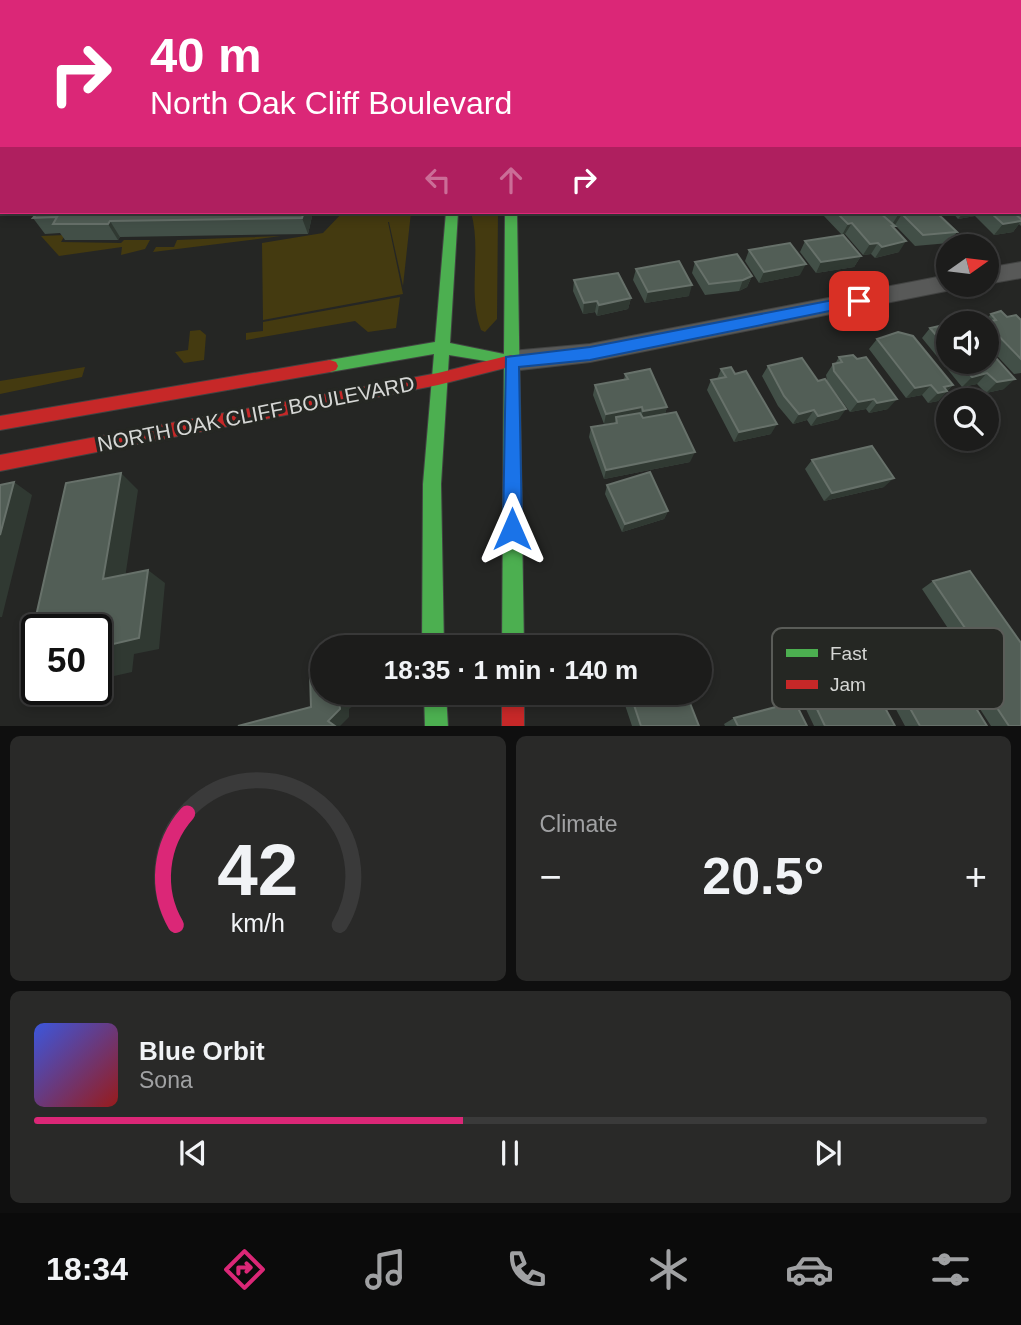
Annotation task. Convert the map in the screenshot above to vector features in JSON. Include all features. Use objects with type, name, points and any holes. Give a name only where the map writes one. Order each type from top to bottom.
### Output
[{"type":"main road","points":[[432,635],[429,544],[439,347],[452,214]]},
{"type":"main road","points":[[511,214],[513,635]]},
{"type":"main road","name":"NORTH OAK CLIFF BOULEVARD","points":[[0,423],[439,347],[511,361]]},
{"type":"main road","name":"NORTH OAK CLIFF BOULEVARD","points":[[0,463],[438,379],[511,361]]},
{"type":"main road","points":[[436,705],[437,726]]},
{"type":"main road","points":[[513,705],[513,726]]},
{"type":"street","points":[[999,274],[1021,270]]},
{"type":"street","name":"NORTH OAK CLIFF BOULEVARD","points":[[511,361],[590,354],[936,285]]},
{"type":"shaded area","points":[[341,214],[411,214],[403,286],[388,222],[403,294],[263,320],[262,243],[323,233]]},
{"type":"shaded area","points":[[471,214],[498,214],[497,319],[485,332],[481,330],[475,301]]},
{"type":"shaded area","points":[[65,235],[61,242],[121,243],[124,240],[150,240],[145,249],[121,255],[122,247],[59,256],[41,236]]},
{"type":"shaded area","points":[[281,236],[153,252],[156,247],[174,247],[177,240]]},
{"type":"shaded area","points":[[400,297],[396,328],[368,332],[355,321],[246,340],[246,333],[263,331],[263,322]]},
{"type":"shaded area","points":[[200,330],[206,335],[204,360],[184,363],[175,352],[188,350],[190,331]]},
{"type":"shaded area","points":[[85,367],[82,377],[0,394],[0,381]]},
{"type":"building","points":[[36,214],[303,214],[302,218],[110,221],[108,224],[53,224],[57,217],[33,218]]},
{"type":"building","points":[[838,214],[881,214],[906,241],[882,247],[878,243],[870,244],[852,223],[848,224]]},
{"type":"building","points":[[902,214],[938,214],[957,232],[923,235]]},
{"type":"building","points":[[992,214],[1015,214],[1021,219],[1021,221],[1003,224]]},
{"type":"building","points":[[843,235],[861,256],[821,262],[805,241]]},
{"type":"building","points":[[790,243],[806,264],[764,272],[749,250]]},
{"type":"building","points":[[737,254],[752,276],[743,280],[709,284],[695,262]]},
{"type":"building","points":[[679,261],[692,285],[648,292],[636,269]]},
{"type":"building","points":[[618,273],[631,298],[599,305],[597,301],[584,303],[574,280]]},
{"type":"building","points":[[999,312],[1007,317],[1016,315],[1021,320],[1021,359],[999,336]]},
{"type":"building","points":[[898,332],[913,336],[936,364],[936,374],[944,374],[953,385],[936,388],[936,391],[931,385],[915,388],[877,339]]},
{"type":"building","points":[[853,355],[857,359],[866,357],[897,399],[877,403],[874,399],[858,402],[834,371],[833,364],[842,362],[839,357]]},
{"type":"building","points":[[802,358],[818,381],[825,379],[846,409],[818,416],[814,410],[799,414],[784,396],[768,366]]},
{"type":"building","points":[[999,361],[1015,379],[997,382],[988,374],[999,374]]},
{"type":"building","points":[[731,367],[735,374],[746,371],[777,424],[739,432],[711,380],[726,377],[721,369]]},
{"type":"building","points":[[650,369],[667,407],[643,411],[642,407],[606,414],[595,385],[628,379],[625,374]]},
{"type":"building","points":[[676,412],[695,452],[606,470],[591,427],[617,423],[616,417],[640,413],[643,418]]},
{"type":"building","points":[[872,446],[894,478],[832,493],[812,460]]},
{"type":"building","points":[[650,472],[668,511],[625,524],[607,485]]},
{"type":"building","points":[[121,473],[103,579],[148,570],[139,638],[113,644],[112,653],[112,614],[36,614],[66,483]]},
{"type":"building","points":[[14,482],[0,535],[0,485]]},
{"type":"building","points":[[970,571],[1021,643],[1021,726],[1009,726],[998,709],[1004,709],[1004,628],[965,628],[933,581]]},
{"type":"building","points":[[340,705],[340,709],[328,721],[335,726],[238,726],[311,707]]},
{"type":"building","points":[[634,705],[691,705],[699,726],[641,726]]},
{"type":"building","points":[[772,708],[798,709],[807,726],[738,726],[734,718]]},
{"type":"building","points":[[817,709],[886,709],[895,726],[825,726]]},
{"type":"building","points":[[910,709],[976,709],[987,726],[920,726]]},
{"type":"traffic: fast","points":[[433,635],[432,484],[452,214]]},
{"type":"traffic: fast","points":[[511,214],[513,635]]},
{"type":"traffic: fast","points":[[330,366],[439,347],[500,359]]},
{"type":"traffic: fast","points":[[436,705],[437,726]]},
{"type":"traffic: jam","points":[[0,463],[438,379],[511,361]]},
{"type":"traffic: jam","points":[[0,423],[330,366]]},
{"type":"traffic: jam","points":[[513,705],[513,726]]},
{"type":"route","points":[[512,529],[511,361],[590,354],[859,301]]}]
